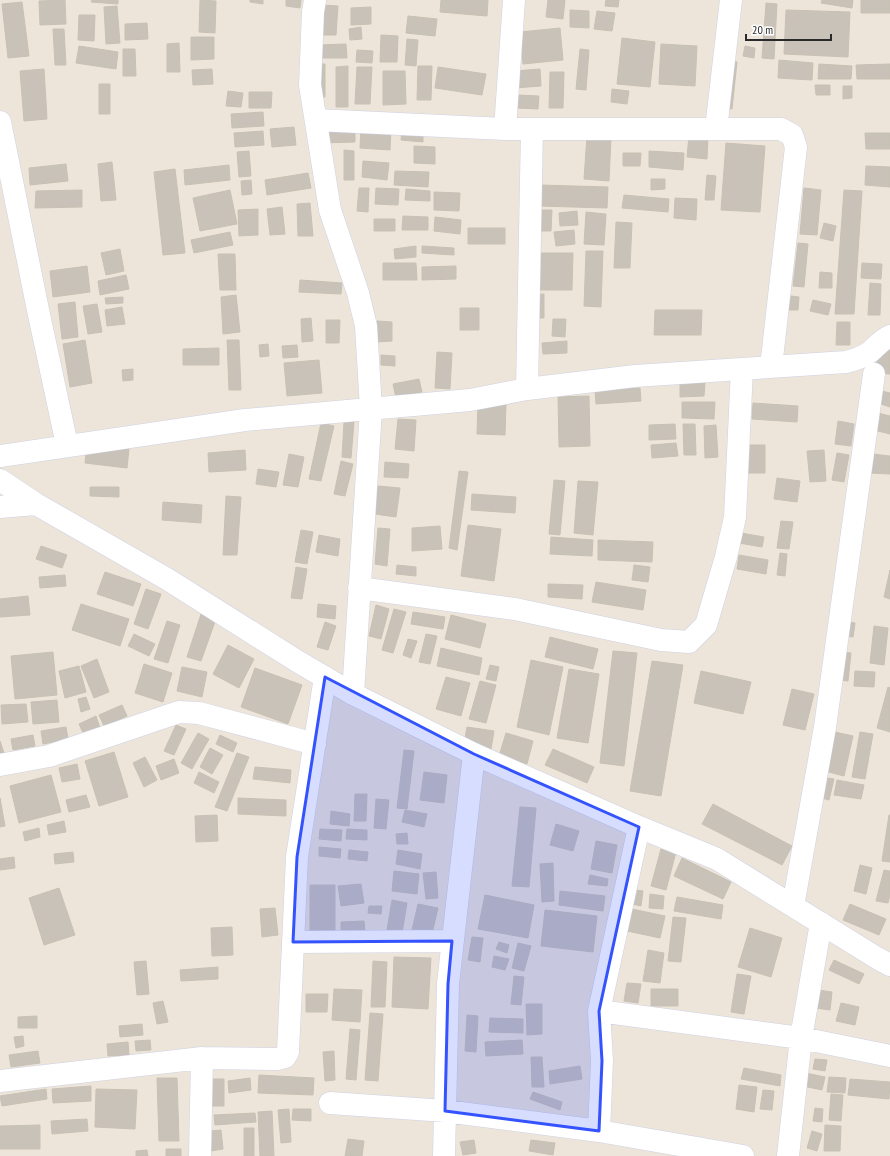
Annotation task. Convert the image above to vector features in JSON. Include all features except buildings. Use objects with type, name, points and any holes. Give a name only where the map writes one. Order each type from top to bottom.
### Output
[{"type":"street","points":[[315,0],[313,12],[310,85],[330,210],[358,292],[366,326],[371,408],[353,694]]},
{"type":"street","points":[[505,129],[514,0]]},
{"type":"street","points":[[716,129],[731,0]]},
{"type":"street","points":[[316,120],[505,129],[781,129],[792,136],[796,147],[772,367]]},
{"type":"street","points":[[0,122],[67,445]]},
{"type":"street","points":[[527,389],[532,129]]},
{"type":"street","points":[[0,456],[245,420],[470,400],[527,389],[635,376],[846,362],[859,358],[870,352],[877,343],[890,336]]},
{"type":"street","points":[[793,906],[825,727],[882,377],[846,362]]},
{"type":"street","points":[[359,588],[515,609],[661,640],[689,642],[706,625],[726,557],[735,517],[742,369]]},
{"type":"street","points":[[0,480],[36,504],[168,579],[353,694],[474,754],[639,827],[717,858],[821,924],[890,965]]},
{"type":"street","points":[[0,507],[36,504]]},
{"type":"street","points":[[0,1081],[202,1058],[277,1059],[285,1057],[288,1052],[296,857],[325,677]]},
{"type":"street","points":[[0,765],[49,756],[179,712],[199,713],[314,744]]},
{"type":"street","points":[[444,1156],[448,984],[474,754]]},
{"type":"street","points":[[599,1131],[602,1062],[599,1011],[639,827]]},
{"type":"street","points":[[788,1156],[801,1038],[821,924]]},
{"type":"street","points":[[293,942],[452,941]]},
{"type":"street","points":[[599,1011],[801,1038],[890,1056]]},
{"type":"street","points":[[200,1156],[202,1058]]},
{"type":"street","points":[[330,1103],[445,1110],[599,1131],[743,1156]]},
{"type":"highlighted area","points":[[325,677],[474,754],[639,827],[599,1011],[602,1061],[599,1131],[445,1111],[448,984],[452,941],[293,942],[297,857]]}]
